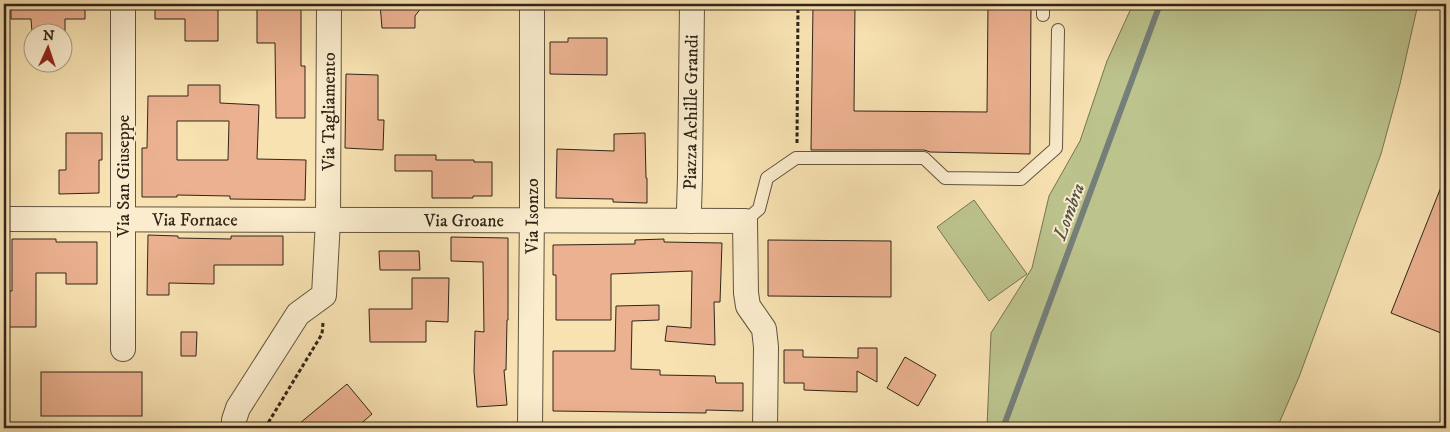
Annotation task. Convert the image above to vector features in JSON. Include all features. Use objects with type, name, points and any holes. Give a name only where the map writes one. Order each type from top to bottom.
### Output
[{"type":"street","name":"Via San Giuseppe","points":[[123,4],[123,348]]},
{"type":"street","name":"Via Tagliamento","points":[[324,295],[328,220],[329,4]]},
{"type":"street","name":"Via Isonzo","points":[[530,428],[532,4]]},
{"type":"street","name":"Piazza Achille Grandi","points":[[691,221],[692,4]]},
{"type":"street","name":"Via Fornace","points":[[4,219],[328,220]]},
{"type":"street","name":"Via Groane","points":[[328,220],[745,221]]},
{"type":"street","points":[[745,221],[746,293],[748,306],[764,329],[766,347],[765,428]]},
{"type":"street","points":[[234,428],[234,420],[238,408],[298,314],[324,295]]},
{"type":"lane","points":[[745,221],[759,209],[767,178],[796,158],[924,158],[946,178],[1021,179],[1056,148],[1058,30]]},
{"type":"path","points":[[796,158],[798,4]]},
{"type":"path","points":[[265,428],[322,334],[324,295]]},
{"type":"green space","points":[[1133,4],[1418,4],[1400,84],[1381,154],[1299,377],[1277,428],[985,428],[987,426],[991,333],[1032,268],[1049,196],[1080,141],[1107,61]]},
{"type":"green space","points":[[974,200],[1027,274],[989,301],[937,227]]},
{"type":"building","points":[[11,4],[85,4],[85,19],[65,19],[65,22],[31,22],[31,19],[11,19]]},
{"type":"building","points":[[155,4],[218,4],[218,41],[185,41],[185,19],[155,19]]},
{"type":"building","points":[[257,4],[301,4],[301,66],[305,66],[305,118],[276,118],[275,43],[257,43]]},
{"type":"building","points":[[380,4],[424,4],[415,16],[415,28],[382,28]]},
{"type":"building","points":[[813,4],[855,4],[854,111],[987,112],[988,4],[1031,4],[1030,154],[930,152],[924,150],[811,150]]},
{"type":"building","points":[[568,38],[607,38],[607,75],[550,74],[550,42],[568,42]]},
{"type":"building","points":[[346,74],[378,75],[378,120],[384,120],[383,150],[345,148]]},
{"type":"building","points":[[188,85],[220,85],[220,103],[259,105],[257,159],[306,160],[305,200],[230,199],[230,196],[177,195],[177,197],[142,197],[142,148],[147,148],[148,96],[188,96]],"holes":[[[177,121],[229,121],[228,160],[177,160]]]},
{"type":"building","points":[[66,133],[102,133],[102,160],[99,160],[99,193],[59,194],[59,170],[66,170]]},
{"type":"building","points":[[645,133],[647,203],[613,202],[613,199],[556,198],[557,149],[614,151],[614,134]]},
{"type":"building","points":[[395,155],[436,155],[436,160],[492,162],[492,196],[432,198],[432,171],[395,171]]},
{"type":"building","points":[[1446,177],[1446,335],[1391,313]]},
{"type":"building","points":[[148,235],[178,236],[178,238],[231,239],[231,236],[283,236],[283,265],[214,265],[214,284],[169,283],[169,295],[147,295]]},
{"type":"building","points":[[451,237],[508,238],[508,320],[506,370],[504,370],[507,405],[477,407],[474,371],[475,331],[484,332],[483,262],[451,261]]},
{"type":"building","points":[[12,239],[56,239],[56,242],[97,242],[97,284],[66,284],[66,273],[36,273],[36,327],[4,327],[4,291],[12,291]]},
{"type":"building","points":[[664,239],[664,242],[722,243],[720,302],[714,302],[715,345],[665,341],[667,326],[691,328],[692,271],[611,274],[611,320],[556,320],[556,275],[553,275],[553,245],[635,244],[635,240]]},
{"type":"building","points":[[768,240],[891,241],[891,297],[768,296]]},
{"type":"building","points":[[379,251],[419,251],[420,270],[380,270]]},
{"type":"building","points":[[412,278],[449,278],[448,322],[426,321],[426,342],[370,342],[369,309],[412,309]]},
{"type":"building","points":[[659,305],[659,320],[632,321],[631,369],[660,370],[660,375],[715,376],[716,383],[743,383],[743,411],[706,410],[706,413],[553,411],[553,351],[615,351],[616,306]]},
{"type":"building","points":[[181,332],[197,332],[196,356],[181,356]]},
{"type":"building","points":[[858,348],[877,348],[877,382],[857,371],[857,392],[804,390],[804,383],[784,383],[784,350],[803,350],[803,357],[858,358]]},
{"type":"building","points":[[905,357],[936,375],[918,406],[887,388]]},
{"type":"building","points":[[41,372],[142,372],[142,416],[41,416]]},
{"type":"building","points":[[347,384],[372,414],[356,428],[294,428]]},
{"type":"waterway","name":"Lombra","points":[[1003,428],[1160,4]]}]
